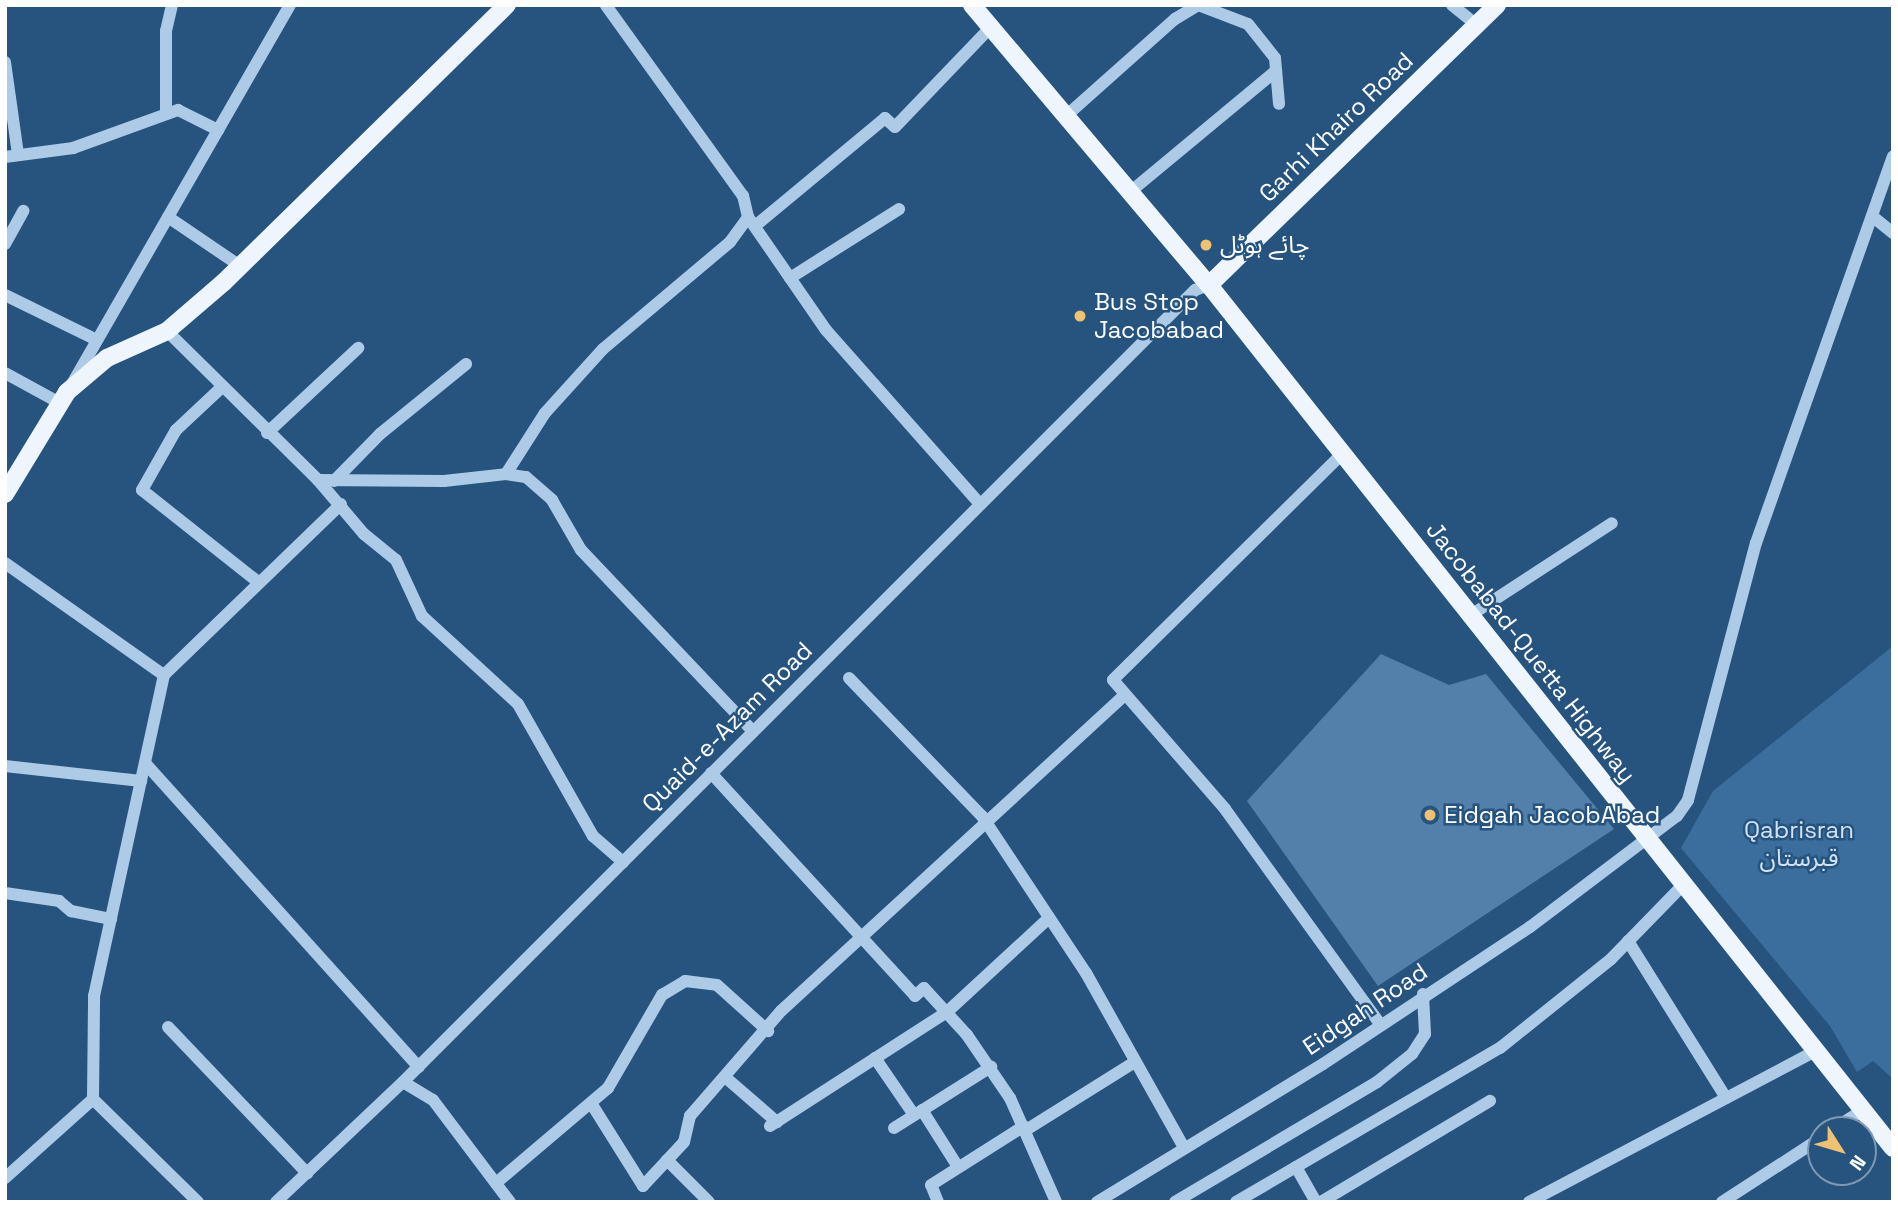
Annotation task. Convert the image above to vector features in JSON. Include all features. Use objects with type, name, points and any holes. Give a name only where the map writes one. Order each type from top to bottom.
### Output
[{"type":"main road","points":[[5,494],[64,397],[107,358],[167,331],[240,266],[507,5]]},
{"type":"main road","name":"Jacobabad-Quetta Highway","points":[[972,5],[1209,285],[1893,1149]]},
{"type":"main road","name":"Garhi Khairo Road","points":[[1209,285],[1497,5]]},
{"type":"street","points":[[166,114],[166,30],[172,5]]},
{"type":"street","points":[[5,373],[64,397],[290,5]]},
{"type":"street","points":[[606,5],[743,196],[751,222],[826,330],[979,503]]},
{"type":"street","points":[[1066,116],[1175,19],[1198,5],[1248,24],[1275,58],[1279,104]]},
{"type":"street","points":[[1452,5],[1477,25]]},
{"type":"street","points":[[506,474],[545,413],[603,349],[751,222],[885,118],[895,127],[991,27]]},
{"type":"street","points":[[5,62],[12,156],[73,148],[178,110],[218,130]]},
{"type":"street","points":[[1130,192],[1276,71]]},
{"type":"street","name":"Eidgah Road","points":[[1097,1202],[1530,927],[1677,816],[1688,800],[1756,543],[1893,157]]},
{"type":"street","points":[[790,278],[899,209]]},
{"type":"street","points":[[5,244],[23,211]]},
{"type":"street","points":[[168,216],[240,266]]},
{"type":"street","points":[[1872,216],[1893,233]]},
{"type":"street","name":"Quaid-e-Azam Road","points":[[276,1202],[419,1067],[979,503],[1195,290],[1209,285]]},
{"type":"street","points":[[5,295],[97,340]]},
{"type":"street","points":[[167,331],[267,433],[341,503],[364,534],[396,560],[422,616],[519,704],[593,836],[623,862]]},
{"type":"street","points":[[267,433],[358,348]]},
{"type":"street","points":[[334,481],[380,434],[466,364]]},
{"type":"street","points":[[222,387],[176,430],[142,490],[257,581]]},
{"type":"street","points":[[1343,453],[1114,680],[1123,696],[1226,809],[1380,1024]]},
{"type":"street","points":[[318,480],[444,481],[506,474],[526,477],[552,500],[582,550],[752,731]]},
{"type":"street","points":[[198,1202],[93,1099],[94,996],[164,675],[257,581],[341,503]]},
{"type":"street","points":[[1471,615],[1612,523]]},
{"type":"street","points":[[5,563],[164,675]]},
{"type":"street","points":[[849,678],[986,822],[1049,918],[1183,1146]]},
{"type":"street","points":[[590,1103],[643,1186],[684,1142],[690,1116],[768,1031],[780,1011],[859,935],[1123,696]]},
{"type":"street","points":[[145,763],[419,1067]]},
{"type":"street","points":[[5,766],[141,781]]},
{"type":"street","points":[[711,773],[915,996],[924,988],[947,1012],[991,1067],[1025,1128],[1056,1202]]},
{"type":"street","points":[[1236,1202],[1500,1048],[1628,941],[1684,884]]},
{"type":"street","points":[[5,893],[59,901],[71,911],[111,919]]},
{"type":"street","points":[[725,1077],[773,1124],[947,1012],[1049,918]]},
{"type":"street","points":[[1628,941],[1726,1098]]},
{"type":"street","points":[[496,1183],[608,1088],[662,995],[685,981],[717,985],[768,1031]]},
{"type":"street","points":[[1175,1202],[1377,1082],[1412,1054],[1425,1034],[1423,994]]},
{"type":"street","points":[[168,1027],[307,1173]]},
{"type":"street","points":[[1529,1202],[1815,1051]]},
{"type":"street","points":[[875,1058],[958,1167]]},
{"type":"street","points":[[938,1202],[930,1185],[1135,1062]]},
{"type":"street","points":[[894,1128],[991,1067]]},
{"type":"street","points":[[403,1082],[433,1100],[510,1202]]},
{"type":"street","points":[[5,1178],[93,1099]]},
{"type":"street","points":[[1321,1202],[1490,1101]]},
{"type":"street","points":[[1854,1116],[1863,1110]]},
{"type":"street","points":[[1722,1202],[1807,1147]]},
{"type":"street","points":[[667,1160],[709,1202]]},
{"type":"street","points":[[1296,1167],[1316,1202]]},
{"type":"street","points":[[289,1190],[298,1202]]},
{"type":"green space","name":"Qabrisran قبرستان","points":[[1893,646],[1893,1079],[1873,1061],[1857,1072],[1830,1026],[1681,848],[1713,791]]},
{"type":"building","name":"Eidgah JacobAbad","points":[[1381,654],[1449,685],[1486,674],[1614,829],[1378,986],[1247,801]]},
{"type":"place","name":"چائے ہوٹل","points":[[1206,245]]},
{"type":"place","name":"Bus Stop Jacobabad","points":[[1080,316]]},
{"type":"place","name":"Eidgah JacobAbad","points":[[1430,815]]}]
